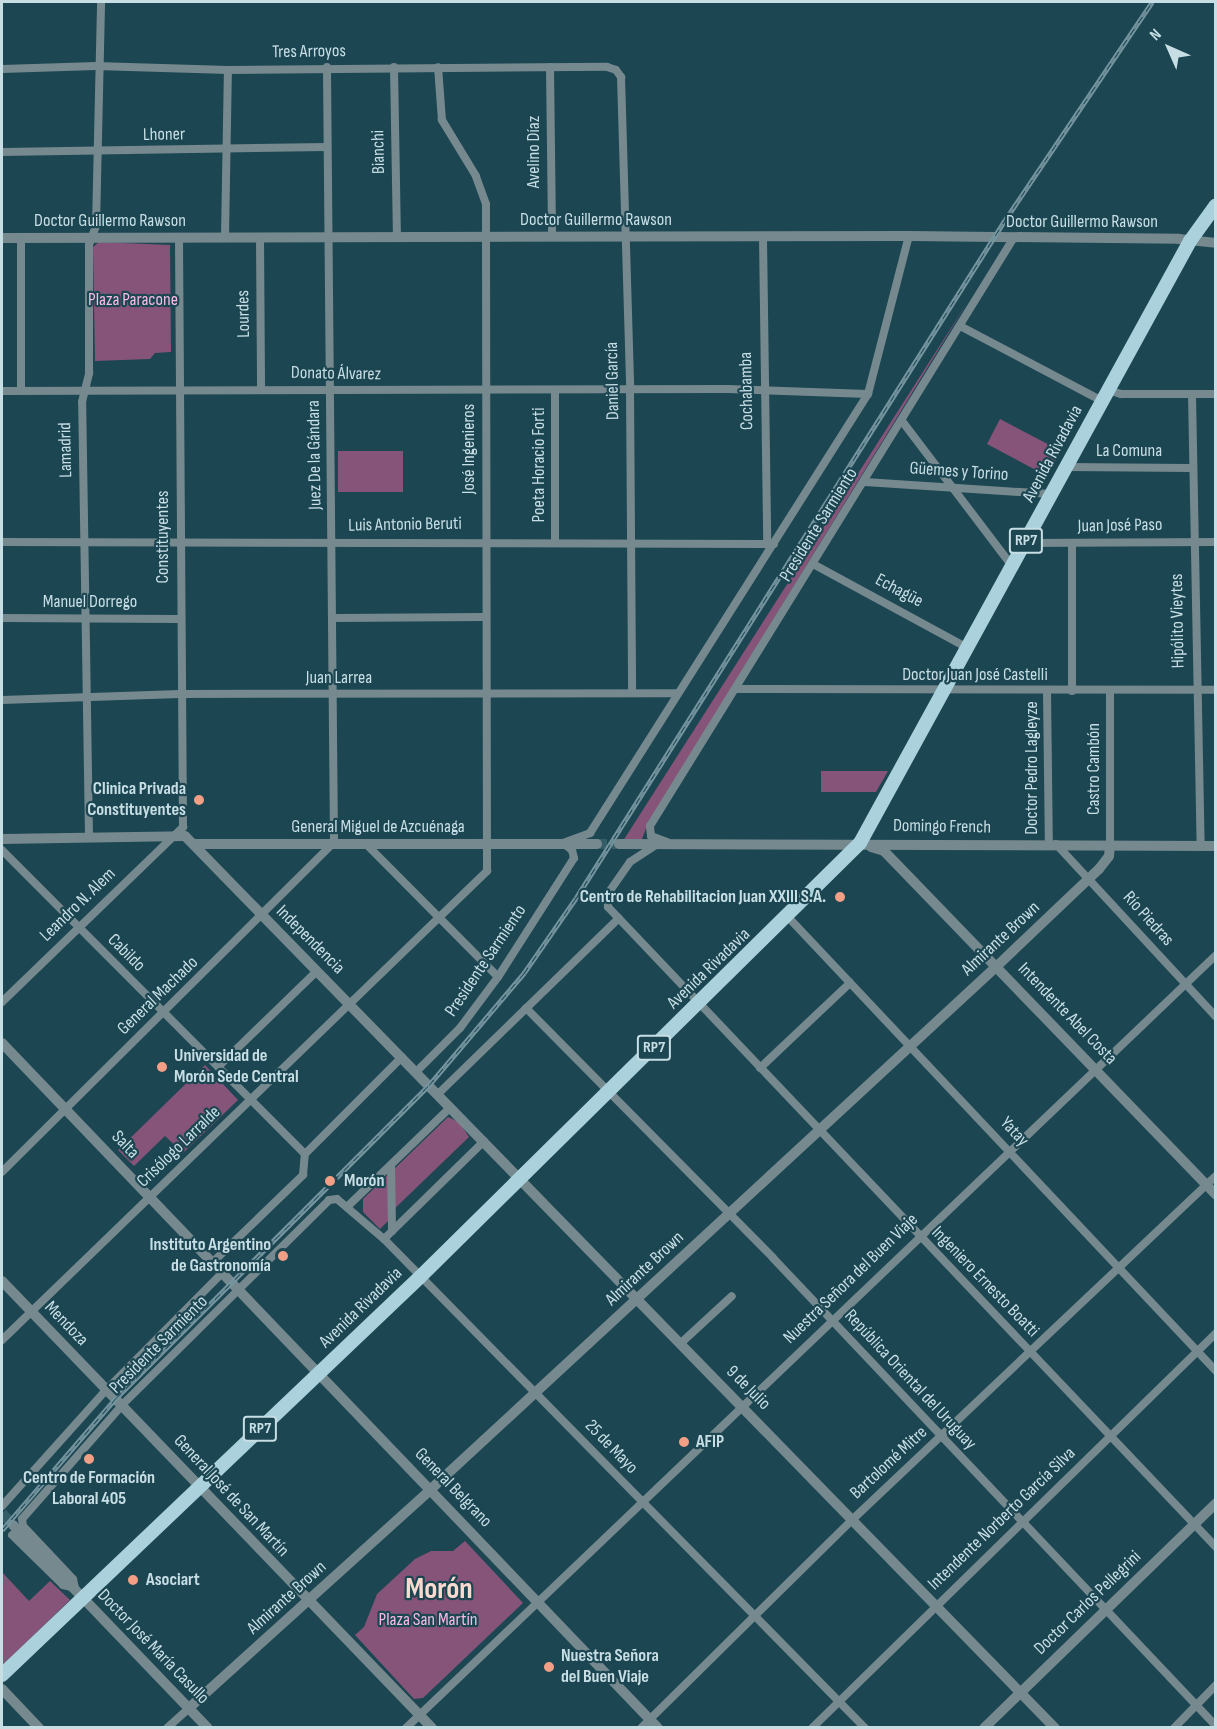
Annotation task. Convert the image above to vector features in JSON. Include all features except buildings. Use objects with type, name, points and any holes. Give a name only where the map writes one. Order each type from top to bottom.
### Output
[{"type":"main road","name":"Avenida Rivadavia","points":[[2,1675],[79,1593],[200,1486],[321,1372],[700,1004],[860,843],[1190,241],[1215,205]]},
{"type":"street","name":"Lamadrid","points":[[89,837],[82,402],[89,373],[92,237],[96,225],[96,66],[101,2]]},
{"type":"street","name":"Tres Arroyos","points":[[2,69],[96,66],[228,70],[327,67],[607,67],[616,70]]},
{"type":"street","name":"Juez De la Gándara","points":[[327,67],[327,147],[331,237],[334,842]]},
{"type":"street","name":"Bianchi","points":[[394,67],[397,236]]},
{"type":"street","name":"José Ingenieros","points":[[438,67],[442,120],[481,184],[486,204],[485,694],[488,843]]},
{"type":"street","name":"Avelino Díaz","points":[[550,67],[552,236]]},
{"type":"street","points":[[225,237],[228,70]]},
{"type":"street","name":"Daniel García","points":[[616,70],[621,77],[630,389],[632,692]]},
{"type":"street","name":"Lhoner","points":[[2,152],[327,147]]},
{"type":"street","name":"Doctor Guillermo Rawson","points":[[2,238],[909,236],[1215,243]]},
{"type":"street","name":"Presidente Sarmiento","points":[[590,833],[770,544],[868,394],[909,236]]},
{"type":"street","name":"Constituyentes","points":[[178,237],[179,619],[183,827],[178,834]]},
{"type":"street","name":"Lourdes","points":[[260,237],[261,390]]},
{"type":"street","points":[[21,238],[21,390]]},
{"type":"street","name":"Cochabamba","points":[[763,238],[763,390],[770,544]]},
{"type":"street","name":"Presidente Sarmiento","points":[[668,842],[651,836],[650,826],[865,482],[1013,239]]},
{"type":"street","points":[[960,326],[1105,395],[1215,394]]},
{"type":"street","name":"Donato Álvarez","points":[[2,391],[85,388],[331,392],[763,390]]},
{"type":"street","name":"Poeta Horacio Forti","points":[[555,390],[555,541]]},
{"type":"street","points":[[763,390],[868,394]]},
{"type":"street","name":"Hipólito Vieytes","points":[[1192,394],[1192,542],[1201,846]]},
{"type":"street","points":[[902,421],[1012,566]]},
{"type":"street","name":"La Comuna","points":[[1066,467],[1191,468]]},
{"type":"street","name":"Güemes y Torino","points":[[865,482],[1052,494]]},
{"type":"street","name":"Luis Antonio Beruti","points":[[2,542],[631,541],[770,544]]},
{"type":"street","name":"Juan José Paso","points":[[1025,543],[1215,542]]},
{"type":"street","points":[[1072,543],[1072,691]]},
{"type":"street","name":"Echagüe","points":[[813,564],[968,648]]},
{"type":"street","points":[[334,618],[485,617]]},
{"type":"street","name":"Manuel Dorrego","points":[[2,618],[179,619]]},
{"type":"street","name":"Doctor Juan José Castelli","points":[[735,689],[1110,692],[1215,690]]},
{"type":"street","name":"Doctor Pedro Lagleyze","points":[[1047,691],[1052,844]]},
{"type":"street","name":"Castro Cambón","points":[[1110,692],[1110,846]]},
{"type":"street","name":"Juan Larrea","points":[[2,700],[180,694],[676,693]]},
{"type":"street","name":"General Miguel de Azcuénaga","points":[[563,843],[590,833]]},
{"type":"street","points":[[2,838],[178,834]]},
{"type":"street","name":"Independencia","points":[[178,834],[194,844],[417,1071]]},
{"type":"street","name":"Leandro N. Alem","points":[[2,1002],[178,834]]},
{"type":"street","name":"General Miguel de Azcuénaga","points":[[194,844],[334,842],[597,844]]},
{"type":"street","name":"General Machado","points":[[2,1172],[264,916],[334,842]]},
{"type":"street","name":"Domingo French","points":[[619,844],[668,842],[1215,846]]},
{"type":"street","name":"Domingo French","points":[[608,907],[607,895],[637,854],[668,842]]},
{"type":"street","name":"Crisólogo Larralde","points":[[2,1340],[486,871],[488,843]]},
{"type":"street","name":"Presidente Sarmiento","points":[[417,1071],[460,1028],[498,977],[572,861],[574,854],[563,843]]},
{"type":"street","name":"Intendente Abel Costa","points":[[860,843],[884,851],[1096,1068],[1215,1195]]},
{"type":"street","points":[[366,844],[498,977]]},
{"type":"street","name":"Río Piedras","points":[[1052,844],[1089,879],[1215,1017]]},
{"type":"street","name":"Almirante Brown","points":[[189,1708],[536,1393],[997,966],[1106,861],[1110,846]]},
{"type":"street","name":"Cabildo","points":[[2,850],[305,1154]]},
{"type":"street","name":"Ingeniero Ernesto Boatti","points":[[608,907],[1215,1547]]},
{"type":"street","name":"Yatay","points":[[788,917],[1215,1371]]},
{"type":"street","points":[[438,1094],[618,918]]},
{"type":"street","name":"Nuestra Señora del Buen Viaje","points":[[406,1728],[1215,955]]},
{"type":"street","points":[[218,1067],[317,971]]},
{"type":"street","points":[[760,1068],[850,983]]},
{"type":"street","name":"República Oriental del Uruguay","points":[[526,1008],[729,1213],[1215,1726]]},
{"type":"street","name":"Salta","points":[[2,1043],[224,1271]]},
{"type":"street","points":[[214,1261],[303,1176],[305,1154],[402,1058]]},
{"type":"street","name":"9 de Julio","points":[[417,1071],[1055,1728]]},
{"type":"street","points":[[349,1205],[451,1107]]},
{"type":"street","points":[[384,1239],[484,1140]]},
{"type":"street","points":[[391,1165],[392,1231]]},
{"type":"street","name":"Bartolomé Mitre","points":[[641,1728],[854,1519],[1215,1176]]},
{"type":"street","name":"Presidente Sarmiento","points":[[16,1528],[122,1405],[239,1287],[329,1200],[337,1198],[349,1205]]},
{"type":"street","name":"25 de Mayo","points":[[349,1205],[865,1728]]},
{"type":"street","name":"Presidente Sarmiento","points":[[2,1503],[11,1496],[107,1389],[224,1271]]},
{"type":"street","name":"General Belgrano","points":[[224,1271],[658,1728]]},
{"type":"street","name":"Mendoza","points":[[2,1281],[107,1389]]},
{"type":"street","points":[[681,1343],[732,1296]]},
{"type":"street","name":"Intendente Norberto García Silva","points":[[812,1728],[1215,1333]]},
{"type":"street","name":"General José de San Martín","points":[[107,1389],[432,1728]]},
{"type":"street","name":"Doctor Carlos Pellegrini","points":[[984,1728],[1215,1503]]},
{"type":"street","name":"Doctor José María Casullo","points":[[16,1528],[208,1728]]},
{"type":"street","points":[[1174,1728],[1215,1685]]},
{"type":"street","points":[[2,1689],[39,1728]]},
{"type":"street","points":[[167,1728],[189,1708]]},
{"type":"green space","name":"Plaza Paracone","points":[[99,242],[170,245],[171,352],[155,353],[150,359],[95,361],[93,247]]},
{"type":"green space","points":[[967,303],[647,826],[642,839],[623,841]]},
{"type":"green space","points":[[1000,419],[1061,451],[1047,476],[987,444]]},
{"type":"green space","points":[[338,451],[403,451],[403,492],[338,492]]},
{"type":"green space","points":[[821,771],[888,771],[876,792],[821,792]]},
{"type":"green space","points":[[205,1065],[238,1100],[183,1153],[165,1136],[134,1166],[118,1150]]},
{"type":"green space","points":[[448,1117],[459,1122],[469,1137],[389,1214],[388,1221],[380,1229],[363,1212],[363,1199]]},
{"type":"green space","name":"Plaza San Martín","points":[[465,1541],[523,1603],[423,1698],[414,1699],[355,1635],[364,1627],[377,1594],[415,1559],[431,1551],[453,1551]]},
{"type":"green space","points":[[2,1572],[29,1601],[50,1581],[70,1600],[2,1666]]},
{"type":"tunnel","points":[[597,844],[619,844]]},
{"type":"tunnel","points":[[2,1513],[13,1525]]},
{"type":"railway","points":[[2,1530],[116,1398],[429,1085],[524,973],[576,898],[1005,220],[1152,2]]},
{"type":"place","name":"Clinica Privada Constituyentes","points":[[199,800]]},
{"type":"place","name":"Centro de Rehabilitacion Juan XXIII S.A.","points":[[840,897]]},
{"type":"place","name":"Universidad de Morón Sede Central","points":[[162,1067]]},
{"type":"place","name":"Morón","points":[[330,1181]]},
{"type":"place","name":"Instituto Argentino de Gastronomía","points":[[283,1256]]},
{"type":"place","name":"AFIP","points":[[684,1442]]},
{"type":"place","name":"Centro de Formación Laboral 405","points":[[89,1459]]},
{"type":"place","name":"Asociart","points":[[133,1580]]},
{"type":"place","name":"Nuestra Señora del Buen Viaje","points":[[549,1667]]},
{"type":"district","name":"Morón","points":[[439,1589]]}]
